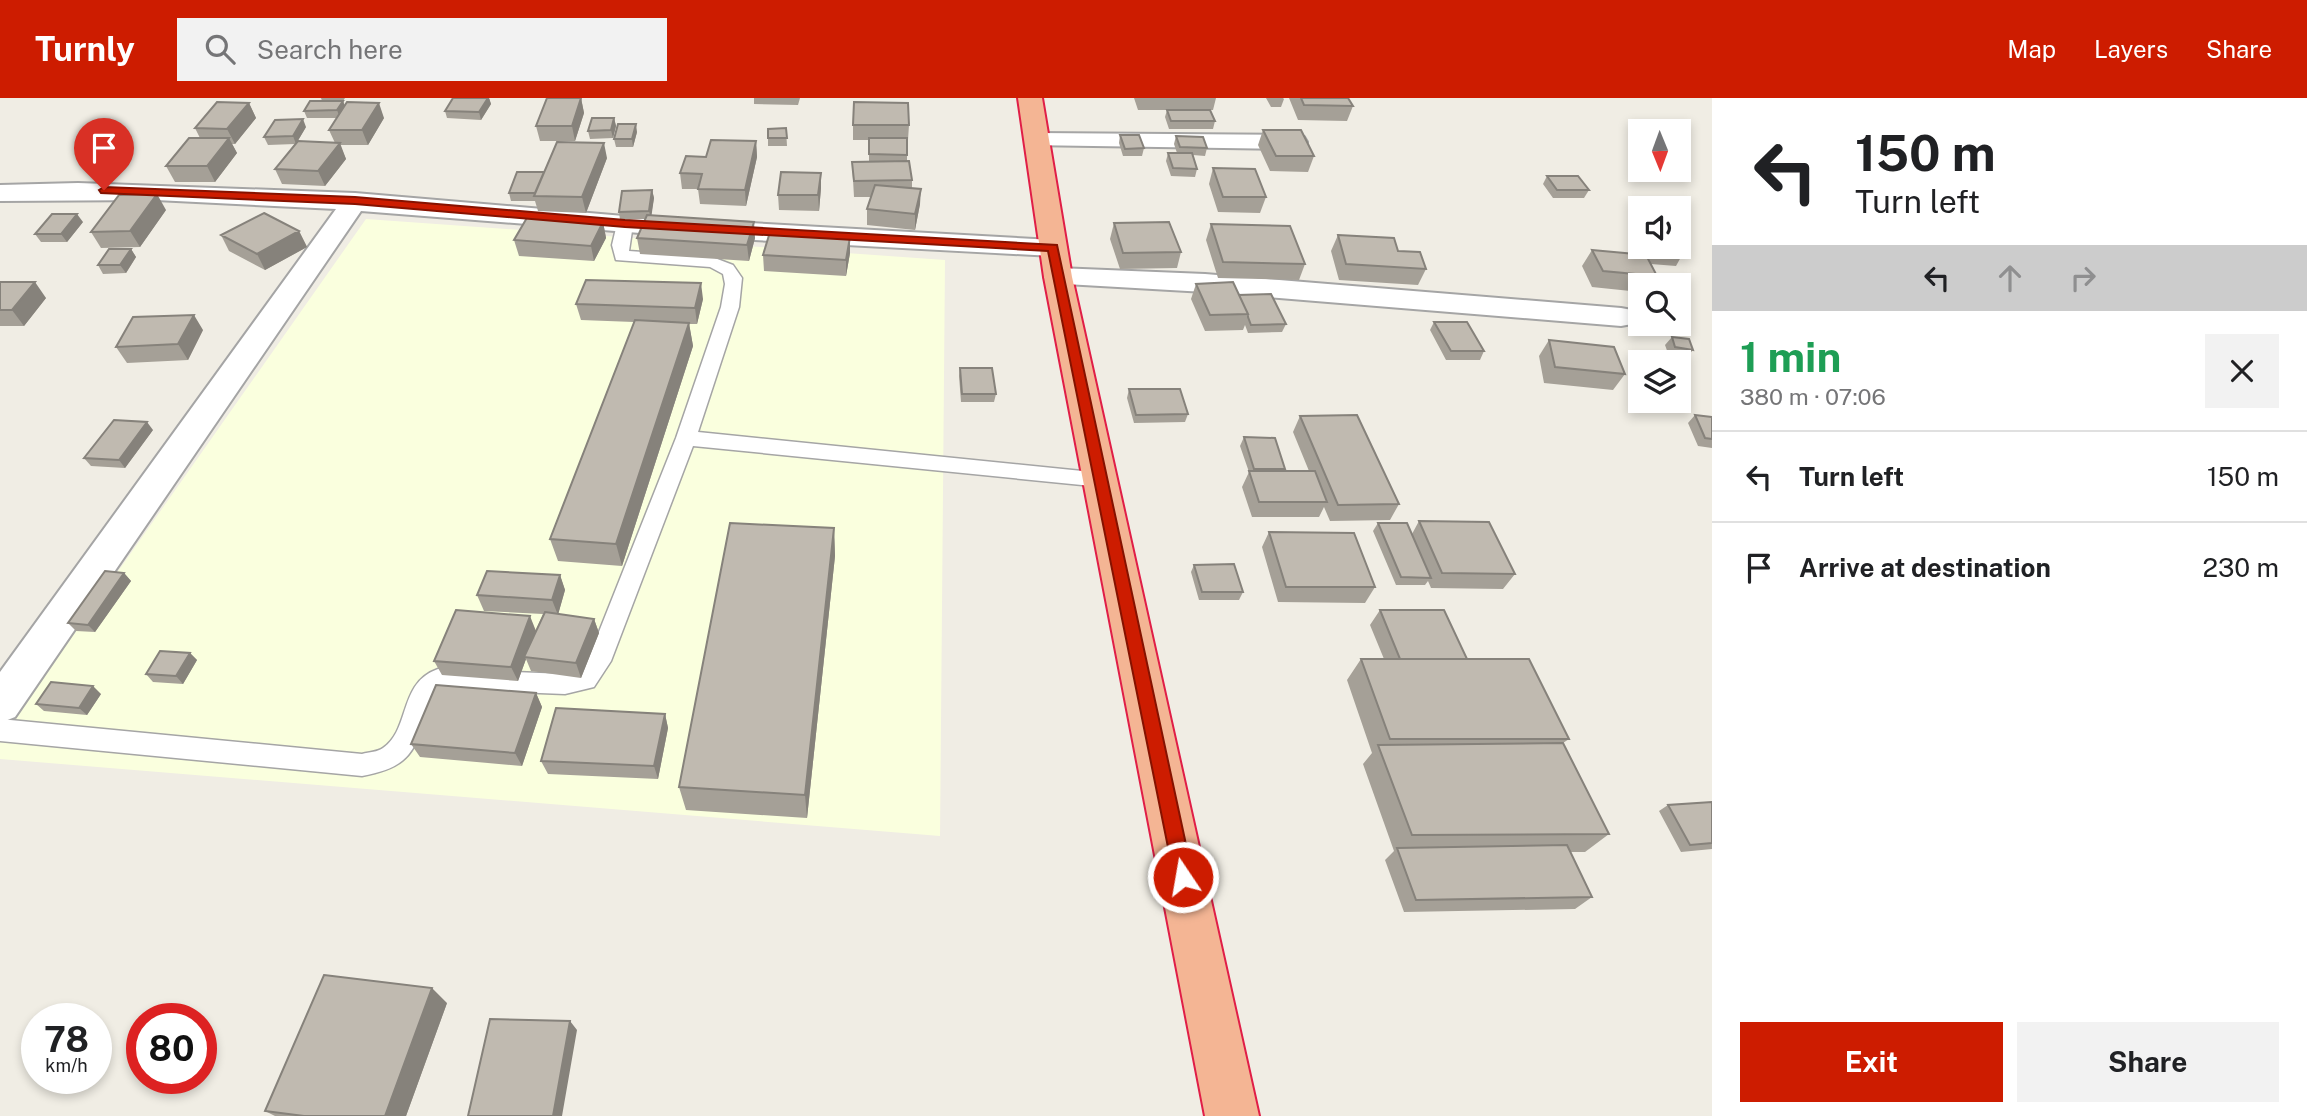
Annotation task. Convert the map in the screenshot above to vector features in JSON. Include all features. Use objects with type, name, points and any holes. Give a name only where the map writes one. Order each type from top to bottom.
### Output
[{"type":"highway","points":[[1030,98],[1056,263],[1232,1116]]},
{"type":"street","points":[[1037,140],[1295,142]]},
{"type":"street","points":[[0,193],[156,191],[355,201],[1056,263],[1205,283],[1621,317]]},
{"type":"street","points":[[0,705],[355,201]]},
{"type":"lane","points":[[0,730],[362,765],[393,756],[401,745],[424,691],[438,679],[565,684],[586,680],[599,661],[685,438],[730,307],[734,284],[732,271],[726,265],[622,256],[620,245],[625,224]]},
{"type":"lane","points":[[685,438],[1102,480]]},
{"type":"shaded area","points":[[366,219],[945,260],[940,836],[0,759],[0,739]]},
{"type":"building","points":[[453,98],[488,98],[479,112],[445,111]]},
{"type":"building","points":[[547,98],[581,98],[572,126],[536,126]]},
{"type":"building","points":[[1301,98],[1348,98],[1353,106],[1304,105]]},
{"type":"building","points":[[310,101],[343,101],[337,110],[304,111]]},
{"type":"building","points":[[217,102],[249,103],[227,129],[195,128]]},
{"type":"building","points":[[347,102],[379,103],[362,130],[329,130]]},
{"type":"building","points":[[854,102],[908,103],[909,125],[853,125]]},
{"type":"building","points":[[1167,110],[1210,110],[1215,121],[1171,121]]},
{"type":"building","points":[[592,118],[614,118],[611,130],[588,131]]},
{"type":"building","points":[[303,119],[293,136],[264,137],[275,120]]},
{"type":"building","points":[[618,124],[636,124],[632,139],[614,139]]},
{"type":"building","points":[[786,128],[787,138],[768,138],[768,129]]},
{"type":"building","points":[[1263,130],[1301,130],[1314,156],[1276,156]]},
{"type":"building","points":[[1120,135],[1139,135],[1144,148],[1125,149]]},
{"type":"building","points":[[1176,136],[1203,137],[1207,148],[1180,147]]},
{"type":"building","points":[[189,138],[229,138],[207,166],[166,166]]},
{"type":"building","points":[[869,138],[907,138],[907,155],[869,154]]},
{"type":"building","points":[[711,140],[756,141],[745,190],[698,189],[702,174],[680,173],[686,156],[706,157]]},
{"type":"building","points":[[298,141],[340,143],[318,171],[275,169]]},
{"type":"building","points":[[557,142],[604,143],[582,197],[534,196]]},
{"type":"building","points":[[1168,153],[1192,153],[1197,169],[1173,168]]},
{"type":"building","points":[[909,161],[912,180],[854,181],[852,162]]},
{"type":"building","points":[[1213,168],[1255,169],[1266,197],[1223,197]]},
{"type":"building","points":[[517,172],[544,172],[535,193],[509,193]]},
{"type":"building","points":[[781,172],[821,173],[818,195],[778,195]]},
{"type":"building","points":[[1547,176],[1578,176],[1589,190],[1557,190]]},
{"type":"building","points":[[875,185],[921,189],[915,214],[867,209]]},
{"type":"building","points":[[652,190],[649,211],[619,212],[622,191]]},
{"type":"building","points":[[157,194],[130,231],[91,232],[119,195]]},
{"type":"building","points":[[264,213],[299,231],[257,254],[221,235]]},
{"type":"building","points":[[52,214],[77,214],[61,234],[35,234]]},
{"type":"building","points":[[647,215],[754,222],[747,245],[637,238]]},
{"type":"building","points":[[528,216],[603,222],[591,246],[514,240]]},
{"type":"building","points":[[1169,222],[1181,252],[1123,253],[1114,223]]},
{"type":"building","points":[[1211,224],[1290,226],[1305,264],[1223,262]]},
{"type":"building","points":[[770,232],[850,237],[846,260],[763,255]]},
{"type":"building","points":[[1338,235],[1394,238],[1398,251],[1420,252],[1426,269],[1346,264]]},
{"type":"building","points":[[109,249],[131,249],[120,265],[98,265]]},
{"type":"building","points":[[1592,250],[1628,253],[1628,259],[1648,259],[1655,273],[1628,273],[1603,271]]},
{"type":"building","points":[[586,280],[701,283],[695,308],[576,304]]},
{"type":"building","points":[[0,282],[35,282],[12,310],[0,310]]},
{"type":"building","points":[[1233,282],[1248,314],[1210,315],[1196,284]]},
{"type":"building","points":[[1271,294],[1286,324],[1251,325],[1239,295]]},
{"type":"building","points":[[194,315],[178,344],[116,347],[133,317]]},
{"type":"building","points":[[635,320],[689,323],[616,544],[550,539]]},
{"type":"building","points":[[1434,322],[1467,322],[1484,351],[1451,351]]},
{"type":"building","points":[[1672,337],[1689,339],[1693,350],[1675,347]]},
{"type":"building","points":[[1549,340],[1614,347],[1625,374],[1555,367]]},
{"type":"building","points":[[960,368],[992,368],[996,394],[962,394]]},
{"type":"building","points":[[1129,389],[1180,389],[1188,414],[1136,415]]},
{"type":"building","points":[[1357,415],[1399,504],[1338,505],[1300,416]]},
{"type":"building","points":[[1695,415],[1712,417],[1712,439],[1705,438]]},
{"type":"building","points":[[114,420],[147,422],[119,460],[84,458]]},
{"type":"building","points":[[1244,437],[1275,438],[1285,469],[1254,469]]},
{"type":"building","points":[[1249,471],[1315,471],[1327,502],[1259,502]]},
{"type":"building","points":[[1419,521],[1489,522],[1515,574],[1442,573]]},
{"type":"building","points":[[730,523],[834,528],[805,795],[679,787]]},
{"type":"building","points":[[1378,523],[1407,523],[1431,578],[1401,577]]},
{"type":"building","points":[[1269,532],[1354,533],[1375,587],[1286,587]]},
{"type":"building","points":[[1234,564],[1243,592],[1202,592],[1194,565]]},
{"type":"building","points":[[105,571],[124,573],[88,625],[68,623]]},
{"type":"building","points":[[487,571],[560,575],[552,600],[477,595]]},
{"type":"building","points":[[456,610],[530,616],[511,667],[434,661]]},
{"type":"building","points":[[1380,610],[1444,610],[1467,659],[1400,659]]},
{"type":"building","points":[[545,612],[594,619],[576,663],[524,657]]},
{"type":"building","points":[[160,651],[190,653],[176,676],[146,674]]},
{"type":"building","points":[[1361,659],[1529,659],[1569,739],[1390,739]]},
{"type":"building","points":[[51,682],[93,686],[79,708],[36,704]]},
{"type":"building","points":[[436,685],[536,693],[515,753],[411,744]]},
{"type":"building","points":[[556,708],[665,714],[654,766],[541,761]]},
{"type":"building","points":[[1563,743],[1609,834],[1412,835],[1378,745]]},
{"type":"building","points":[[1712,802],[1712,843],[1690,845],[1668,805]]},
{"type":"building","points":[[1567,845],[1592,897],[1416,900],[1397,848]]},
{"type":"building","points":[[324,975],[432,988],[385,1116],[304,1116],[265,1111]]},
{"type":"building","points":[[490,1019],[570,1021],[553,1116],[468,1116]]},
{"type":"route","points":[[104,190],[355,201],[625,224],[1053,248],[1183,877]]}]
